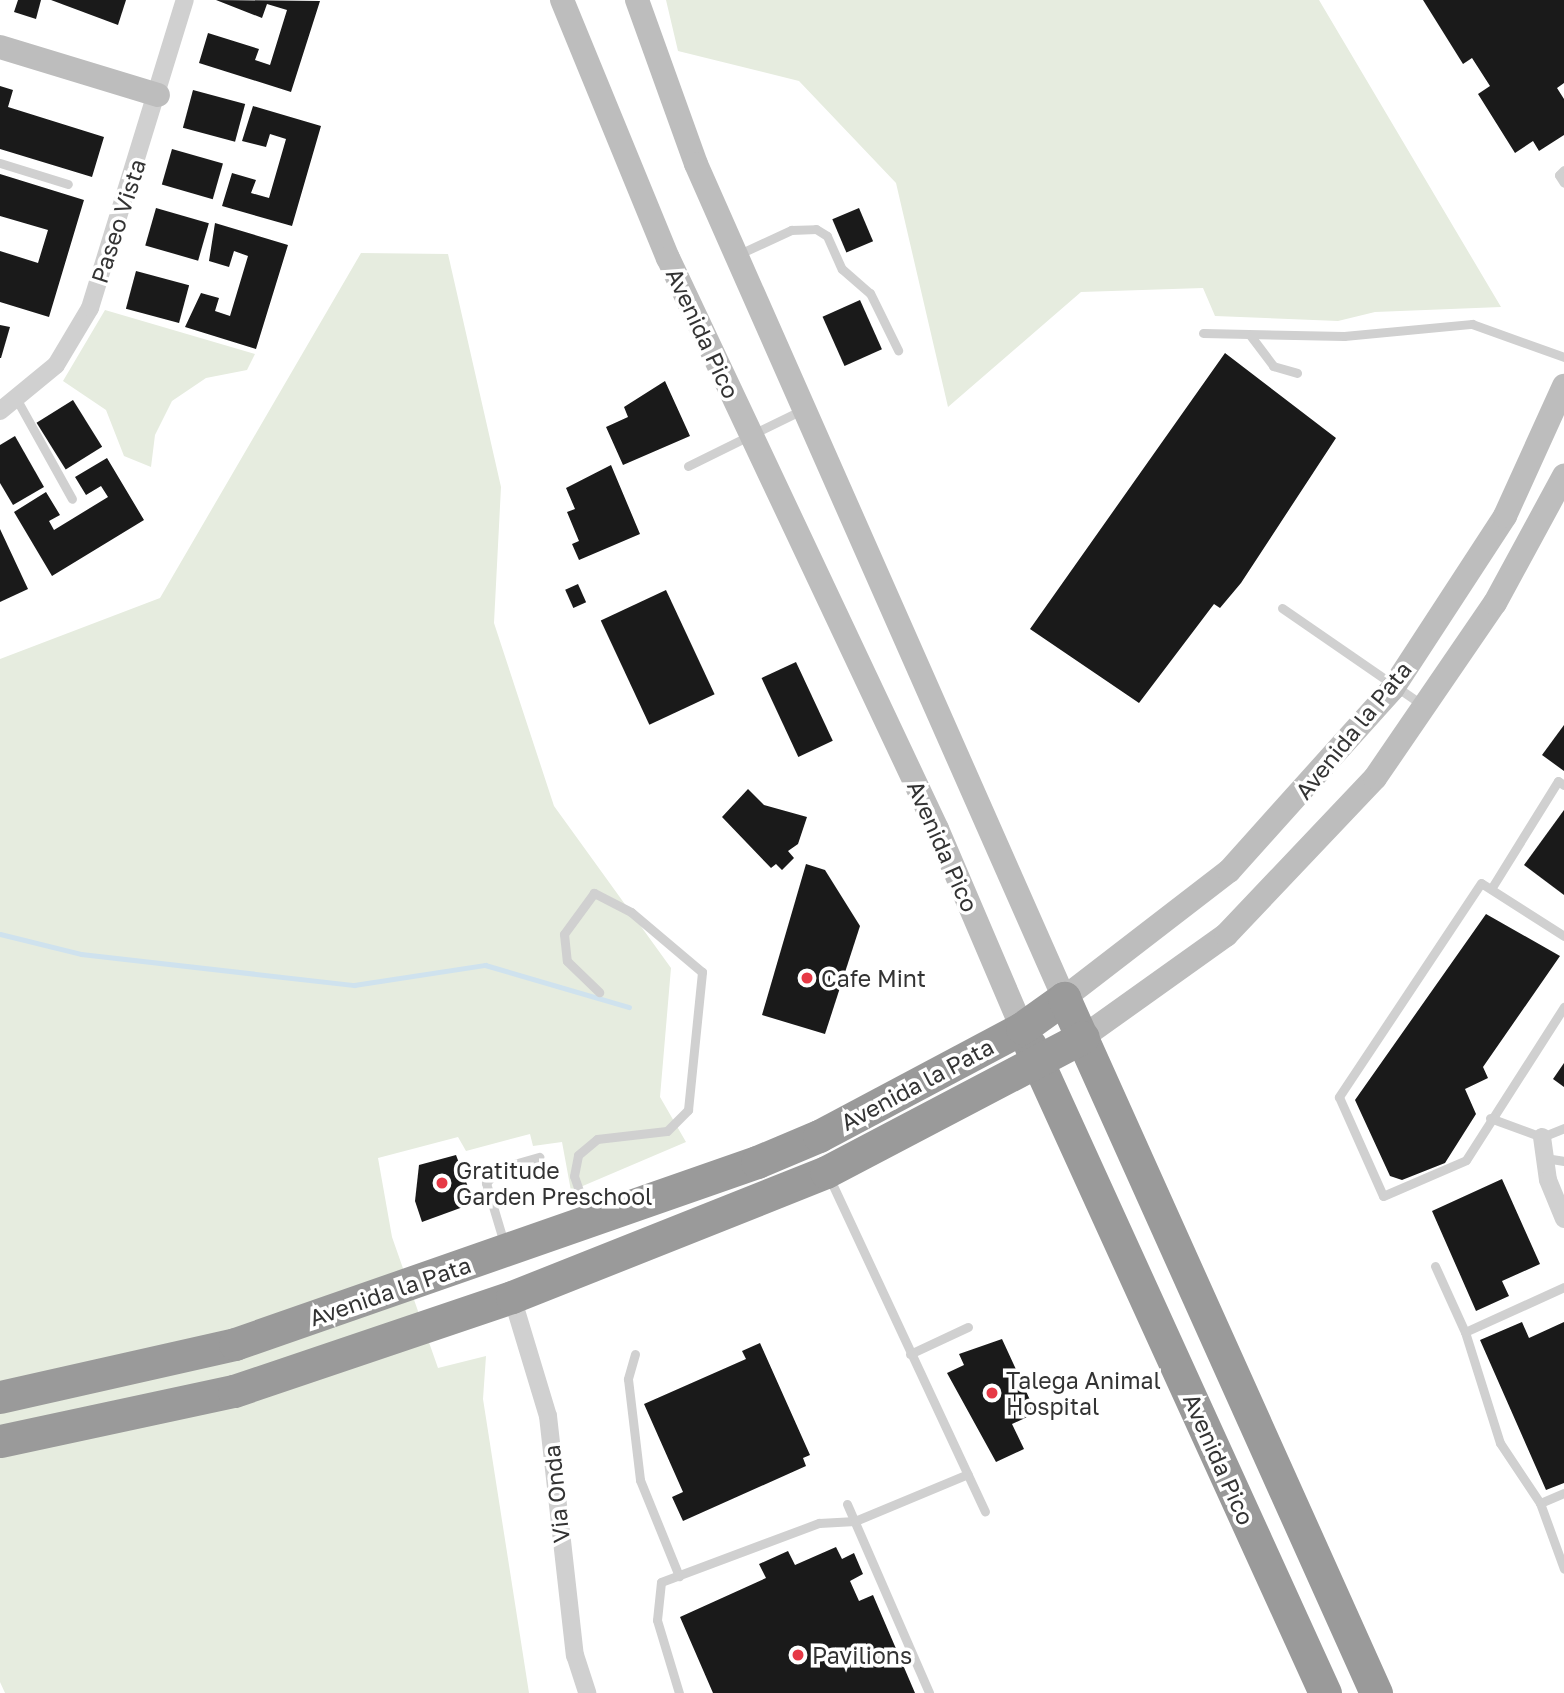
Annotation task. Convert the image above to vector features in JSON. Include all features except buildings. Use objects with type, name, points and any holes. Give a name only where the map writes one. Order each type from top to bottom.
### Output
[{"type":"highway","name":"Avenida la Pata","points":[[0,1397],[235,1345],[576,1227],[819,1136],[1022,1028],[1064,998]]},
{"type":"highway","name":"Avenida Pico","points":[[1064,998],[1376,1693]]},
{"type":"highway","name":"Avenida Pico","points":[[1022,1028],[1325,1693]]},
{"type":"highway","name":"Avenida la Pata","points":[[0,1441],[234,1391],[512,1297],[826,1172],[1039,1063],[1083,1037]]},
{"type":"highway","points":[[512,1297],[516,1270],[562,1254],[576,1227]]},
{"type":"main road","name":"Avenida Pico","points":[[562,0],[668,258],[937,829],[1022,1028]]},
{"type":"main road","name":"Avenida Pico","points":[[637,0],[736,256],[1064,998]]},
{"type":"main road","points":[[0,47],[158,95]]},
{"type":"main road","name":"Avenida la Pata","points":[[1064,998],[1229,871],[1393,688],[1505,516],[1564,386]]},
{"type":"main road","name":"Avenida la Pata","points":[[1083,1037],[1226,935],[1375,778],[1428,709],[1564,476]]},
{"type":"street","name":"Paseo Vista","points":[[0,411],[17,400],[56,365],[90,308],[158,95],[185,0]]},
{"type":"street","points":[[1542,1137],[1545,1158],[1564,1219]]},
{"type":"street","name":"Via Onda","points":[[512,1297],[548,1416],[572,1633],[587,1693]]},
{"type":"lane","points":[[0,163],[68,184]]},
{"type":"lane","points":[[1564,170],[1559,175],[1564,183]]},
{"type":"lane","points":[[736,256],[792,230],[816,229],[827,236],[842,269],[870,293],[898,350]]},
{"type":"lane","points":[[1203,333],[1344,337],[1472,324],[1564,357]]},
{"type":"lane","points":[[1251,335],[1273,366],[1297,373]]},
{"type":"lane","points":[[17,400],[72,499]]},
{"type":"lane","points":[[688,466],[803,409]]},
{"type":"lane","points":[[1282,608],[1393,688],[1428,709]]},
{"type":"lane","points":[[1491,889],[1558,781],[1564,785]]},
{"type":"lane","points":[[1564,936],[1481,883],[1339,1097],[1383,1196],[1466,1160],[1490,1118],[1564,1007]]},
{"type":"lane","points":[[576,1227],[574,1176],[578,1155],[597,1139],[667,1131],[688,1110],[702,972],[631,912],[594,893],[564,934],[568,961],[599,992]]},
{"type":"lane","points":[[1490,1118],[1542,1137],[1564,1128]]},
{"type":"lane","points":[[507,1251],[486,1182],[500,1168],[539,1157]]},
{"type":"lane","points":[[1545,1158],[1564,1161]]},
{"type":"lane","points":[[826,1172],[985,1511]]},
{"type":"lane","points":[[1435,1266],[1465,1332],[1500,1443],[1540,1503],[1564,1569]]},
{"type":"lane","points":[[1465,1332],[1564,1287]]},
{"type":"lane","points":[[910,1354],[968,1327]]},
{"type":"lane","points":[[635,1354],[628,1379],[640,1480],[679,1576]]},
{"type":"lane","points":[[679,1693],[657,1620],[661,1582],[819,1523],[855,1521],[968,1474]]},
{"type":"lane","points":[[1540,1503],[1564,1493]]},
{"type":"lane","points":[[847,1504],[929,1693]]},
{"type":"shaded area","points":[[666,0],[1319,0],[1501,307],[1375,312],[1338,321],[1215,316],[1203,288],[1081,292],[948,407],[896,183],[799,81],[678,51]]},
{"type":"shaded area","points":[[361,253],[448,254],[501,487],[494,623],[554,806],[671,968],[660,1097],[686,1142],[571,1191],[562,1142],[533,1146],[530,1134],[466,1151],[458,1137],[378,1158],[392,1237],[438,1368],[486,1356],[483,1399],[529,1693],[5,1693],[0,1682],[0,659],[160,598]]},
{"type":"shaded area","points":[[105,310],[255,354],[247,370],[206,378],[172,401],[155,435],[151,467],[124,456],[106,410],[63,381]]},
{"type":"waterway","points":[[0,934],[81,954],[354,985],[485,965],[629,1007]]},
{"type":"place","name":"Cafe Mint","points":[[807,978]]},
{"type":"place","name":"Gratitude Garden Preschool","points":[[442,1183]]},
{"type":"place","name":"Talega Animal Hospital","points":[[992,1393]]},
{"type":"place","name":"Pavilions","points":[[798,1655]]}]
